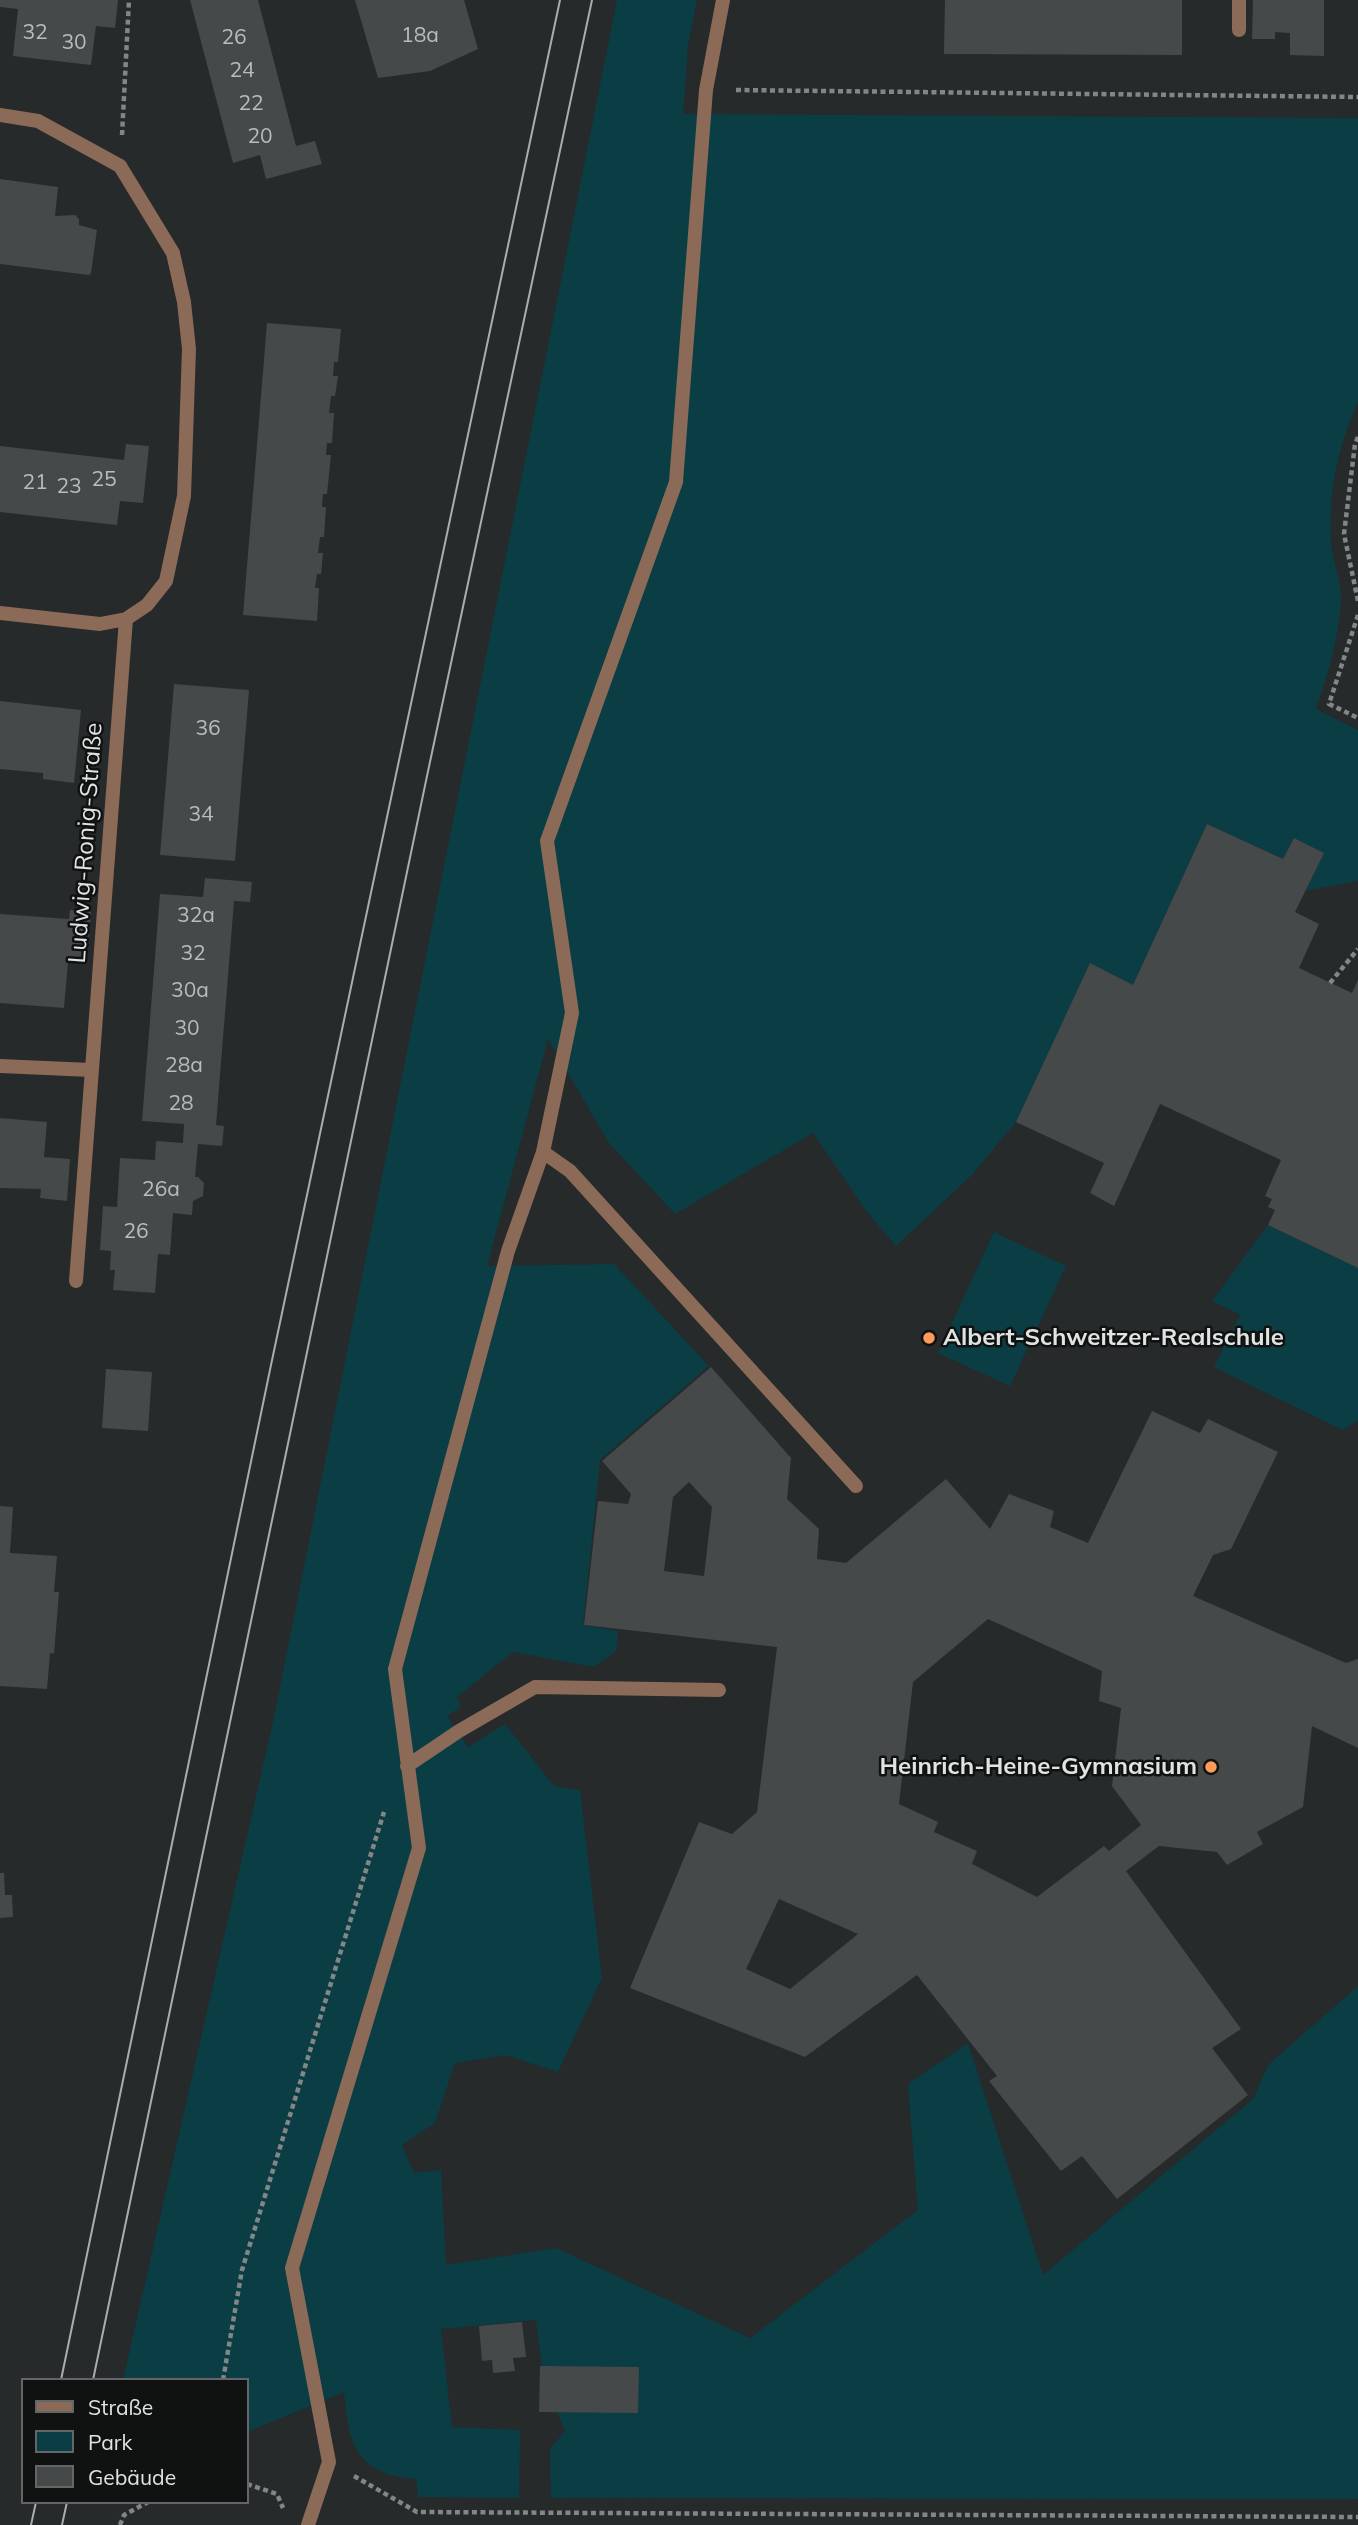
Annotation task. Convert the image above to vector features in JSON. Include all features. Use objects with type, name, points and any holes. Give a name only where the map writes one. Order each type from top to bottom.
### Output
[{"type":"street","points":[[308,2525],[329,2462],[292,2268],[419,1848],[395,1669],[508,1251],[543,1153],[572,1013],[547,841],[676,482],[706,90],[723,0]]},
{"type":"street","points":[[1239,0],[1239,30]]},
{"type":"street","points":[[0,116],[38,121],[120,166],[173,253],[184,302],[189,349],[184,496],[166,581],[147,605],[126,619],[100,624],[0,613]]},
{"type":"street","name":"Ludwig-Ronig-Straße","points":[[76,1281],[126,619]]},
{"type":"street","points":[[0,1066],[91,1070]]},
{"type":"street","points":[[543,1153],[570,1171],[856,1486]]},
{"type":"street","points":[[407,1766],[459,1731],[535,1687],[719,1690]]},
{"type":"path","points":[[120,166],[129,0]]},
{"type":"path","points":[[706,90],[1358,97]]},
{"type":"path","points":[[1358,437],[1354,444],[1343,534],[1358,601]]},
{"type":"path","points":[[1358,615],[1329,704],[1358,718]]},
{"type":"path","points":[[1330,983],[1358,949]]},
{"type":"path","points":[[223,2378],[242,2270],[385,1810]]},
{"type":"path","points":[[329,2462],[418,2512],[1358,2517]]},
{"type":"path","points":[[248,2484],[277,2494],[286,2515]]},
{"type":"path","points":[[120,2525],[124,2515],[144,2504]]},
{"type":"green space","points":[[617,0],[697,0],[688,45],[683,114],[1358,118],[1358,402],[1340,453],[1333,488],[1331,542],[1340,586],[1340,614],[1329,669],[1316,709],[1358,730],[1358,881],[1305,891],[1323,853],[1294,838],[1283,859],[1207,824],[1133,985],[1090,963],[1016,1122],[971,1176],[896,1246],[867,1212],[813,1133],[675,1214],[609,1143],[548,1039],[487,1266],[614,1264],[709,1366],[600,1460],[583,1625],[618,1631],[616,1651],[594,1667],[513,1652],[457,1697],[461,1707],[447,1716],[468,1747],[505,1724],[554,1786],[580,1790],[602,1978],[558,2072],[505,2055],[455,2063],[435,2123],[402,2145],[414,2173],[441,2170],[446,2265],[556,2248],[750,2338],[918,2210],[908,2084],[968,2043],[1043,2275],[1253,2099],[1268,2065],[1358,1986],[1358,2499],[551,2498],[550,2449],[565,2431],[543,2376],[536,2320],[441,2329],[452,2427],[520,2430],[519,2498],[418,2497],[416,2479],[380,2471],[368,2464],[359,2454],[349,2427],[344,2392],[248,2432],[248,2378],[123,2378],[273,1722]]},
{"type":"green space","points":[[1268,1225],[1358,1268],[1358,1421],[1342,1430],[1214,1367],[1240,1315],[1212,1301]]},
{"type":"green space","points":[[994,1232],[1066,1266],[1010,1386],[938,1353]]},
{"type":"building","points":[[0,0],[118,0],[115,28],[96,26],[91,65],[13,56],[18,9],[0,7]]},
{"type":"building","points":[[190,0],[258,0],[296,146],[315,141],[322,164],[266,179],[260,155],[233,163]]},
{"type":"building","points":[[355,0],[464,0],[478,49],[430,71],[378,78]]},
{"type":"building","points":[[945,0],[1182,0],[1182,55],[944,54]]},
{"type":"building","points":[[1253,0],[1324,0],[1324,56],[1290,55],[1290,33],[1275,32],[1275,39],[1252,39]]},
{"type":"building","points":[[0,179],[58,187],[55,216],[75,215],[79,219],[79,225],[97,230],[89,275],[0,264]]},
{"type":"building","points":[[267,323],[341,329],[338,362],[334,362],[333,376],[338,376],[329,413],[334,413],[332,443],[327,443],[326,455],[331,455],[327,494],[323,494],[322,507],[326,507],[324,537],[320,537],[318,553],[323,553],[321,574],[317,574],[315,588],[319,588],[317,621],[243,615]]},
{"type":"building","points":[[126,444],[149,446],[143,503],[120,501],[117,525],[0,512],[0,446],[124,460]]},
{"type":"building","points":[[174,684],[249,690],[235,861],[160,855]]},
{"type":"building","points":[[0,701],[81,710],[74,783],[43,779],[43,773],[0,769]]},
{"type":"building","points":[[1207,824],[1283,859],[1294,838],[1324,853],[1295,912],[1319,924],[1299,968],[1352,993],[1358,980],[1358,1268],[1268,1225],[1275,1210],[1268,1207],[1272,1199],[1265,1196],[1281,1160],[1160,1104],[1114,1206],[1090,1193],[1104,1163],[1016,1122],[1090,963],[1133,985]]},
{"type":"building","points":[[205,878],[252,882],[250,902],[234,901],[216,1125],[224,1126],[222,1146],[198,1144],[195,1177],[204,1183],[203,1196],[193,1201],[192,1215],[173,1213],[170,1255],[158,1254],[155,1293],[113,1290],[115,1270],[110,1270],[111,1251],[100,1250],[103,1206],[117,1207],[120,1158],[155,1160],[156,1141],[183,1143],[184,1124],[142,1121],[160,894],[203,897]]},
{"type":"building","points":[[70,910],[91,912],[87,964],[68,962],[64,1008],[0,1003],[0,914],[69,919]]},
{"type":"building","points":[[0,1118],[47,1122],[44,1157],[70,1159],[67,1201],[40,1198],[41,1189],[0,1188]]},
{"type":"building","name":"Heinrich-Heine-Gymnasium","points":[[711,1367],[791,1458],[787,1499],[819,1529],[817,1559],[846,1563],[946,1479],[990,1529],[1009,1494],[1054,1511],[1050,1527],[1088,1543],[1152,1411],[1200,1433],[1208,1419],[1278,1452],[1231,1549],[1213,1555],[1193,1596],[1346,1663],[1358,1659],[1358,1748],[1312,1726],[1303,1807],[1257,1832],[1263,1844],[1227,1865],[1217,1852],[1159,1846],[1126,1871],[1241,2029],[1212,2048],[1248,2095],[1117,2199],[1082,2156],[1061,2171],[989,2081],[997,2076],[917,1975],[805,2057],[630,1988],[699,1822],[732,1834],[757,1812],[777,1647],[584,1625],[598,1501],[628,1504],[631,1494],[602,1461]],"holes":[[[689,1482],[712,1507],[704,1576],[664,1571],[673,1497]],[[988,1619],[1102,1671],[1099,1701],[1121,1708],[1112,1786],[1141,1825],[1109,1851],[1104,1846],[1037,1897],[972,1864],[977,1851],[934,1832],[938,1822],[899,1804],[913,1682]],[[779,1899],[858,1934],[790,1989],[746,1969]]]},
{"type":"building","points":[[106,1369],[152,1372],[148,1431],[102,1428]]},
{"type":"building","points":[[0,1506],[13,1507],[10,1553],[57,1556],[54,1592],[59,1592],[54,1654],[50,1653],[47,1689],[0,1686]]},
{"type":"building","points":[[0,1873],[4,1873],[5,1895],[12,1895],[13,1917],[0,1918]]},
{"type":"building","points":[[522,2322],[526,2357],[513,2358],[515,2371],[493,2373],[492,2360],[482,2361],[479,2326]]},
{"type":"building","points":[[540,2366],[639,2367],[638,2413],[539,2412]]},
{"type":"tram line","points":[[61,2378],[271,1365],[560,0]]},
{"type":"tram line","points":[[93,2378],[427,776],[592,0]]},
{"type":"tram line","points":[[31,2525],[36,2504]]},
{"type":"tram line","points":[[62,2525],[67,2504]]},
{"type":"place","name":"Albert-Schweitzer-Realschule","points":[[929,1338]]},
{"type":"place","name":"Heinrich-Heine-Gymnasium","points":[[1211,1767]]}]
